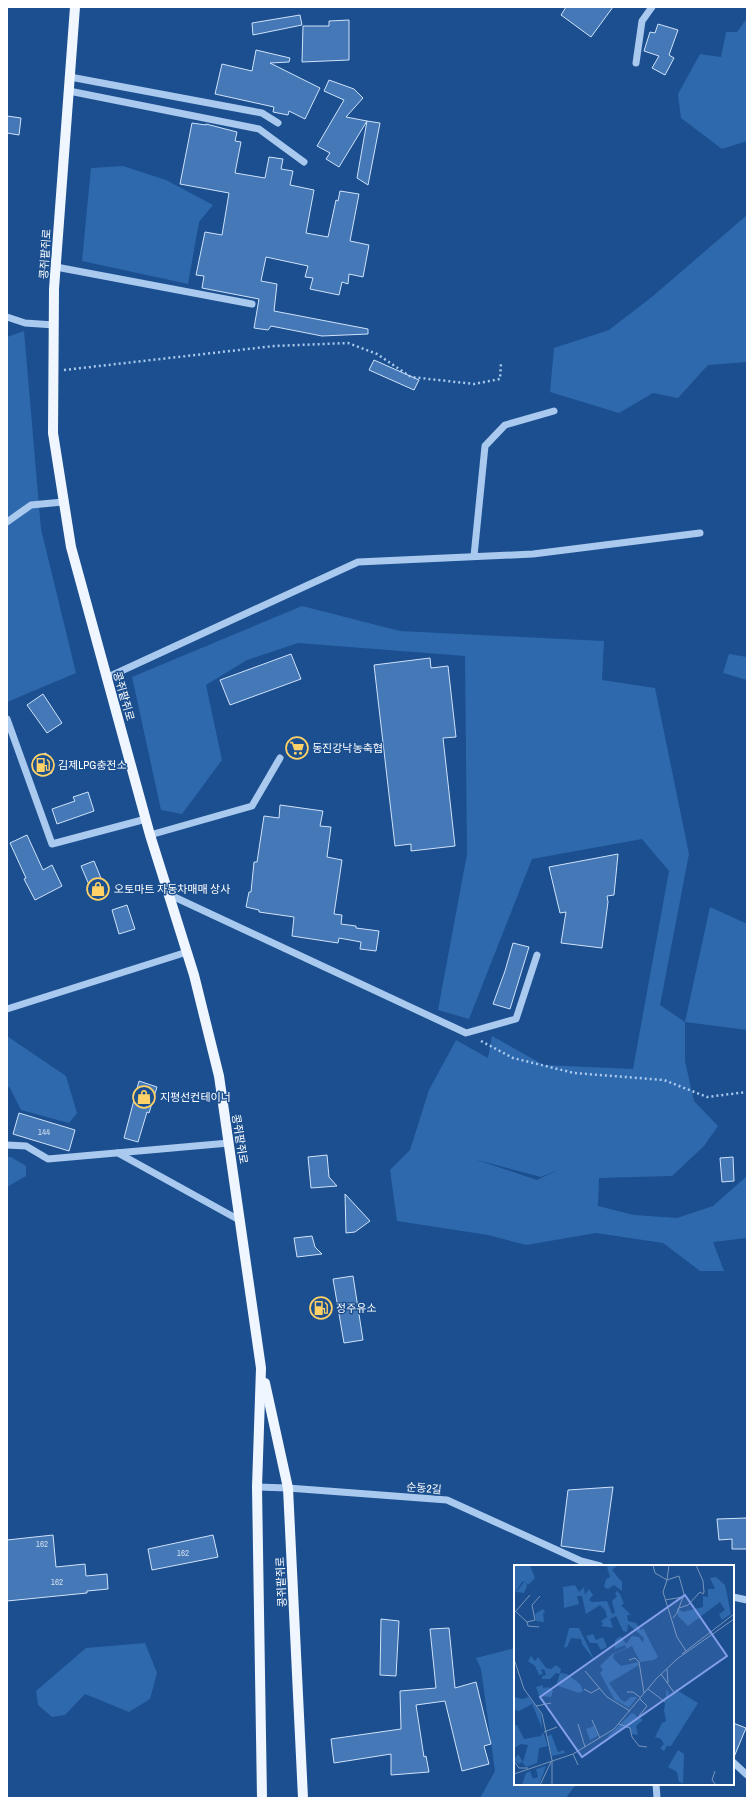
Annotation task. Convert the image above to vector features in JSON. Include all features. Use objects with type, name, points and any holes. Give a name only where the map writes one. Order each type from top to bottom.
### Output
[{"type":"main road","name":"콩쥐팥쥐로","points":[[76,7],[56,267],[53,433],[71,547],[150,835],[187,952],[219,1076],[261,1368],[288,1488],[303,1797]]},
{"type":"main road","name":"콩쥐팥쥐로","points":[[261,1368],[257,1487],[262,1798]]},
{"type":"street","points":[[636,63],[642,21],[652,7]]},
{"type":"street","points":[[70,77],[262,113],[278,124]]},
{"type":"street","points":[[69,91],[259,129],[304,162]]},
{"type":"street","points":[[56,267],[252,304]]},
{"type":"street","points":[[7,317],[25,323],[54,325]]},
{"type":"street","points":[[474,556],[485,446],[505,425],[554,412]]},
{"type":"street","points":[[7,522],[31,505],[64,502]]},
{"type":"street","points":[[106,678],[358,562],[533,554],[700,533]]},
{"type":"street","points":[[7,719],[52,844],[146,819]]},
{"type":"street","points":[[150,835],[252,806],[280,758]]},
{"type":"street","points":[[170,895],[466,1033],[516,1019],[537,955]]},
{"type":"street","points":[[7,1009],[187,952]]},
{"type":"street","points":[[7,1145],[26,1146],[48,1159],[229,1143]]},
{"type":"street","points":[[118,1153],[240,1221]]},
{"type":"street","name":"순동2길","points":[[257,1487],[447,1500],[581,1561],[596,1565]]},
{"type":"street","points":[[734,1596],[747,1600]]},
{"type":"street","points":[[734,1763],[747,1775]]},
{"type":"street","points":[[656,1785],[657,1798]]},
{"type":"path","points":[[54,371],[274,346],[348,343],[377,354],[411,377],[474,384],[500,379],[501,363]]},
{"type":"path","points":[[466,1033],[513,1058],[574,1072],[664,1080],[707,1097],[747,1092]]},
{"type":"shaded area","points":[[747,18],[747,141],[722,149],[681,118],[678,94],[700,54],[721,57],[726,32],[737,32]]},
{"type":"shaded area","points":[[123,166],[166,180],[213,205],[199,222],[188,284],[82,261],[91,168]]},
{"type":"shaded area","points":[[747,215],[747,362],[708,365],[678,398],[653,393],[619,413],[550,392],[554,348],[609,330],[653,296]]},
{"type":"shaded area","points":[[24,331],[41,529],[76,673],[7,702],[7,337]]},
{"type":"shaded area","points":[[302,606],[400,631],[604,641],[602,680],[655,688],[689,854],[660,1005],[685,1022],[685,1061],[694,1101],[718,1126],[704,1146],[672,1176],[599,1178],[598,1206],[634,1215],[677,1218],[713,1206],[747,1176],[747,1238],[713,1242],[724,1271],[700,1271],[663,1243],[596,1233],[526,1245],[488,1235],[397,1221],[390,1170],[410,1150],[429,1090],[456,1040],[488,1058],[492,1036],[544,1065],[633,1069],[669,871],[642,839],[532,859],[469,1019],[438,1010],[467,854],[465,656],[298,643],[247,660],[206,685],[222,760],[182,814],[161,810],[132,677]],"holes":[[[474,1159],[541,1177],[560,1169],[537,1180]]]},
{"type":"shaded area","points":[[729,654],[747,657],[747,680],[723,673]]},
{"type":"shaded area","points":[[710,907],[747,924],[747,1030],[685,1022]]},
{"type":"shaded area","points":[[7,1036],[66,1076],[77,1113],[69,1123],[21,1110],[9,1086],[7,1093]]},
{"type":"shaded area","points":[[7,1157],[11,1157],[26,1166],[26,1176],[7,1187]]},
{"type":"shaded area","points":[[145,1643],[157,1673],[150,1699],[129,1712],[85,1694],[65,1715],[52,1717],[38,1705],[36,1691],[86,1648]]},
{"type":"shaded area","points":[[514,1648],[514,1785],[575,1785],[566,1798],[480,1798],[495,1771],[481,1669],[476,1658]]},
{"type":"building","points":[[566,7],[613,7],[591,37],[561,15]]},
{"type":"building","points":[[300,15],[302,25],[253,35],[252,23]]},
{"type":"building","points":[[349,20],[349,60],[302,62],[303,26],[329,26],[329,21]]},
{"type":"building","points":[[658,24],[678,30],[669,55],[674,58],[665,75],[652,68],[659,56],[644,51],[650,32],[655,33]]},
{"type":"building","points":[[256,50],[290,58],[289,62],[270,63],[320,88],[305,119],[289,111],[288,115],[273,112],[274,107],[215,94],[222,64],[252,71]]},
{"type":"building","points":[[329,80],[354,89],[363,98],[346,117],[367,121],[339,167],[326,159],[330,153],[317,146],[344,100],[324,91]]},
{"type":"building","points":[[7,116],[21,118],[19,135],[7,133]]},
{"type":"building","points":[[367,121],[380,123],[368,185],[357,178]]},
{"type":"building","points":[[192,123],[206,124],[237,132],[235,141],[241,142],[235,173],[265,178],[269,157],[283,159],[281,169],[293,171],[290,185],[314,190],[306,233],[328,237],[336,200],[338,201],[340,191],[359,194],[350,241],[369,245],[363,277],[349,274],[348,284],[342,282],[339,295],[310,289],[313,278],[305,277],[308,266],[266,257],[261,281],[277,284],[274,311],[368,329],[368,334],[322,336],[271,326],[268,330],[254,328],[259,299],[202,288],[204,276],[196,275],[205,232],[222,235],[229,193],[180,184]]},
{"type":"building","points":[[374,360],[419,380],[414,390],[369,370]]},
{"type":"building","points":[[291,654],[301,679],[230,705],[220,680]]},
{"type":"building","points":[[430,658],[431,668],[448,666],[456,737],[443,738],[455,846],[411,851],[411,844],[395,846],[374,665]]},
{"type":"building","points":[[43,694],[62,723],[47,733],[27,705]]},
{"type":"building","points":[[46,753],[52,773],[41,776],[35,757]]},
{"type":"building","points":[[88,792],[94,811],[57,824],[52,809],[75,801],[73,797]]},
{"type":"building","points":[[280,805],[323,811],[320,826],[331,827],[327,857],[342,860],[334,914],[342,915],[341,924],[356,926],[356,928],[379,931],[376,951],[360,949],[361,942],[339,938],[338,943],[292,936],[294,917],[259,912],[259,910],[246,907],[249,892],[251,892],[254,862],[257,862],[264,816],[279,818]]},
{"type":"building","points":[[27,835],[43,870],[52,865],[62,886],[35,900],[24,879],[26,878],[10,843]]},
{"type":"building","points":[[618,854],[614,895],[607,896],[608,902],[602,948],[561,943],[566,912],[560,913],[549,867]]},
{"type":"building","points":[[94,861],[107,893],[95,899],[81,866]]},
{"type":"building","points":[[127,905],[135,929],[119,934],[112,910]]},
{"type":"building","points":[[513,943],[529,947],[510,1009],[493,1004]]},
{"type":"building","points":[[139,1081],[157,1087],[149,1113],[147,1112],[138,1142],[124,1138]]},
{"type":"building","points":[[19,1113],[75,1130],[69,1151],[13,1134]]},
{"type":"building","points":[[327,1155],[329,1177],[337,1186],[311,1188],[308,1157]]},
{"type":"building","points":[[733,1157],[734,1181],[722,1182],[720,1158]]},
{"type":"building","points":[[345,1194],[370,1221],[355,1232],[346,1233]]},
{"type":"building","points":[[312,1236],[315,1247],[322,1254],[297,1257],[294,1238]]},
{"type":"building","points":[[353,1276],[363,1340],[344,1343],[333,1279]]},
{"type":"building","points":[[613,1487],[604,1552],[561,1546],[568,1490]]},
{"type":"building","points":[[747,1518],[747,1549],[732,1549],[732,1539],[719,1540],[717,1519]]},
{"type":"building","points":[[53,1535],[56,1567],[85,1564],[86,1576],[107,1574],[108,1589],[87,1591],[87,1593],[7,1601],[7,1540]]},
{"type":"building","points":[[213,1535],[218,1557],[152,1570],[148,1549]]},
{"type":"building","points":[[381,1619],[399,1621],[396,1676],[380,1675]]},
{"type":"building","points":[[449,1628],[455,1688],[476,1682],[491,1744],[484,1746],[489,1764],[462,1771],[445,1701],[416,1705],[424,1757],[426,1756],[429,1772],[391,1775],[391,1754],[334,1763],[331,1739],[401,1729],[400,1691],[436,1688],[430,1629]]},
{"type":"building","points":[[734,1723],[746,1728],[734,1757]]},
{"type":"place","name":"동진강낙농축협","points":[[297,748]]},
{"type":"place","name":"김제LPG충전소","points":[[43,765]]},
{"type":"place","name":"오토마트 자동차매매 상사","points":[[98,889]]},
{"type":"place","name":"지평선컨테이너","points":[[144,1097]]},
{"type":"place","name":"정주유소","points":[[321,1308]]}]
